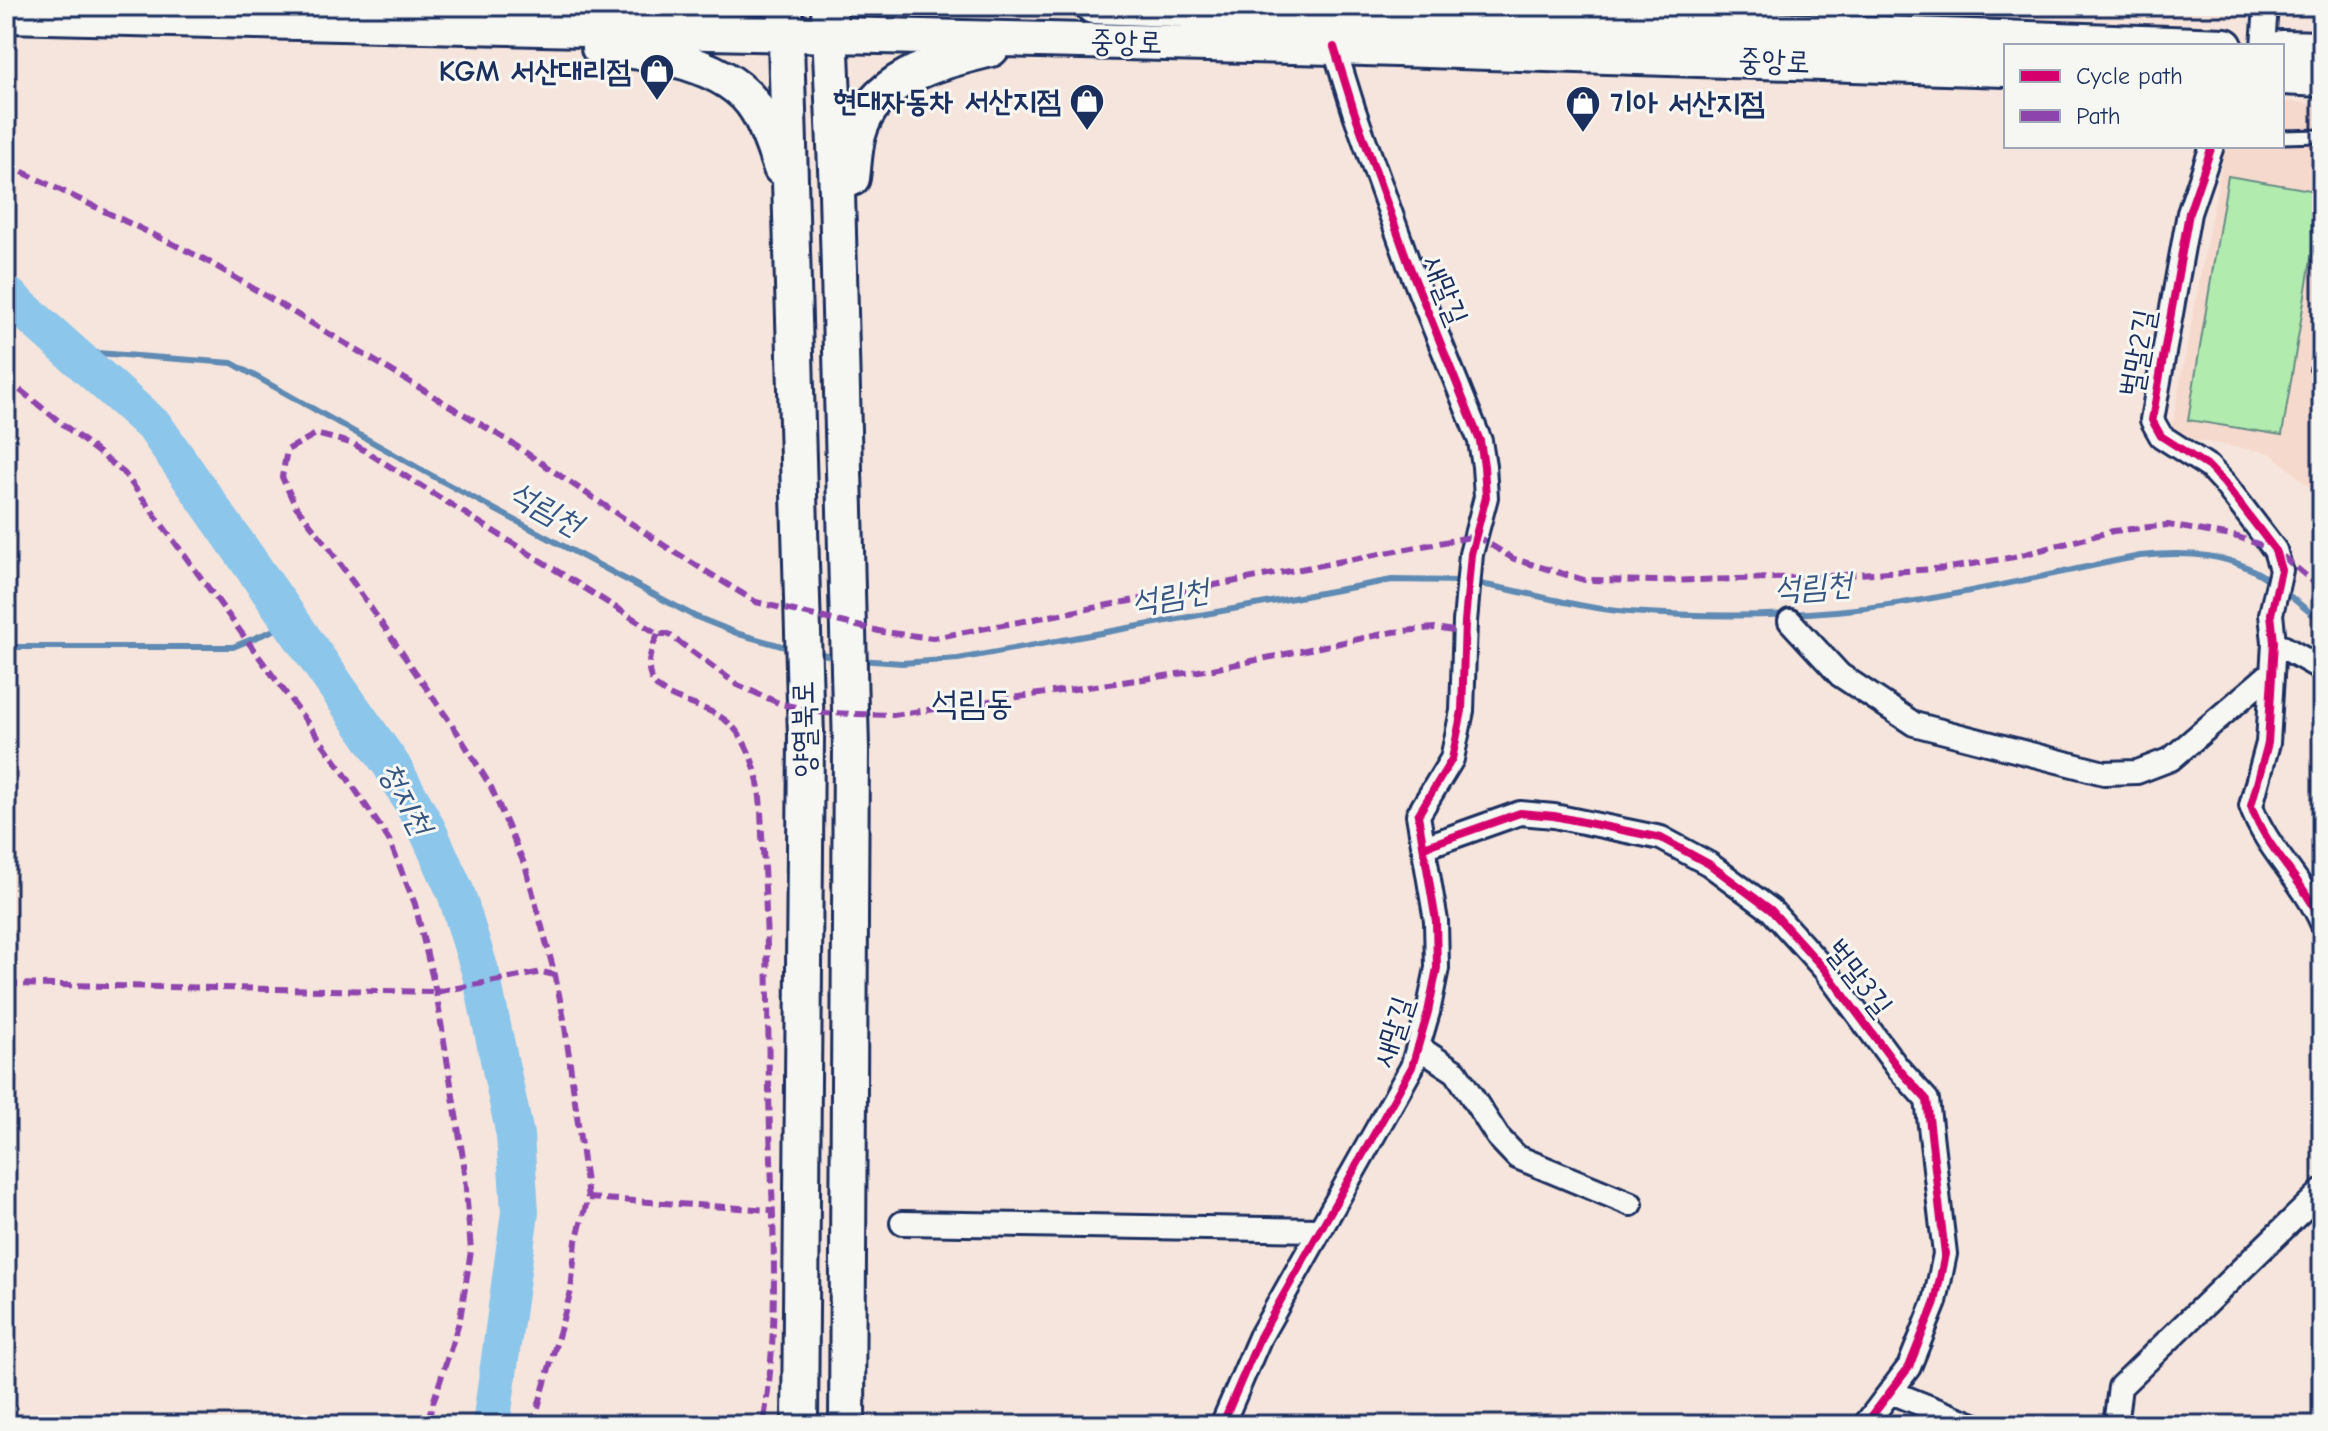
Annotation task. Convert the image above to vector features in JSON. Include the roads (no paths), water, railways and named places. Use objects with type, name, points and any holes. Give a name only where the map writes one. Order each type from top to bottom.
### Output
[{"type":"main road","name":"중앙로","points":[[1093,6],[1218,8],[1618,29],[2154,44]]},
{"type":"main road","name":"중앙로","points":[[6,15],[571,28],[829,20],[1037,40],[1334,47],[1618,29],[2004,69]]},
{"type":"main road","name":"양열북로","points":[[786,20],[806,737],[800,1425]]},
{"type":"main road","name":"양열북로","points":[[829,20],[837,192],[851,749],[847,1425]]},
{"type":"main road","points":[[571,28],[580,48],[623,49],[660,57],[717,74],[733,83],[757,110],[791,196]]},
{"type":"main road","points":[[837,192],[851,188],[858,134],[876,99],[887,89],[920,71],[948,61],[1037,40]]},
{"type":"main road","points":[[2284,48],[2322,49]]},
{"type":"main road","points":[[2284,77],[2322,79]]},
{"type":"street","points":[[2263,44],[2266,6]]},
{"type":"street","name":"새말길","points":[[1222,1425],[1260,1337],[1412,1067],[1418,1047],[1437,968],[1436,921],[1418,815],[1452,759],[1462,711],[1471,554],[1486,497],[1480,441],[1409,265],[1334,47]]},
{"type":"street","name":"벌말2길","points":[[2211,148],[2189,213],[2152,420],[2161,436],[2209,467],[2275,550],[2281,570],[2271,614],[2274,642]]},
{"type":"street","points":[[1790,621],[1840,675],[1914,724],[2104,773],[2137,772],[2171,759],[2272,672]]},
{"type":"street","points":[[2322,669],[2274,642],[2268,743],[2251,806],[2267,836],[2315,906],[2322,923]]},
{"type":"street","name":"벌말3길","points":[[1424,847],[1520,813],[1554,816],[1661,838],[1709,864],[1771,910],[1825,970],[1898,1068],[1927,1100],[1945,1254],[1930,1315],[1909,1367],[1865,1425]]},
{"type":"street","points":[[1418,1047],[1456,1072],[1498,1137],[1517,1157],[1631,1204]]},
{"type":"street","points":[[2115,1425],[2120,1387],[2322,1191]]},
{"type":"street","points":[[902,1223],[1320,1230]]},
{"type":"street","points":[[1891,1392],[1974,1425]]},
{"type":"lane","points":[[2284,137],[2322,136]]},
{"type":"waterway","name":"청지천","points":[[6,294],[155,427],[392,766],[428,831],[456,893],[481,974],[515,1135],[520,1212],[491,1425]]},
{"type":"waterway","name":"석림천","points":[[70,351],[232,363],[438,479],[694,616],[739,634],[792,649]]},
{"type":"waterway","name":"석림천","points":[[1474,583],[1609,610],[1729,616],[1830,612],[1896,604],[2158,554],[2209,556],[2242,565],[2272,582]]},
{"type":"waterway","name":"석림천","points":[[858,660],[902,663],[958,659],[1392,580],[1463,581]]},
{"type":"waterway","name":"석림천","points":[[2281,589],[2322,622]]},
{"type":"waterway","points":[[6,647],[233,647],[291,623]]},
{"type":"waterway","name":"석림천","points":[[815,653],[839,657]]},
{"type":"place","name":"KGM 서산대리점","points":[[657,102]]},
{"type":"place","name":"현대자동차 서산지점","points":[[1087,132]]},
{"type":"place","name":"기아 서산지점","points":[[1583,134]]},
{"type":"district","name":"석림동","points":[[972,703]]}]
